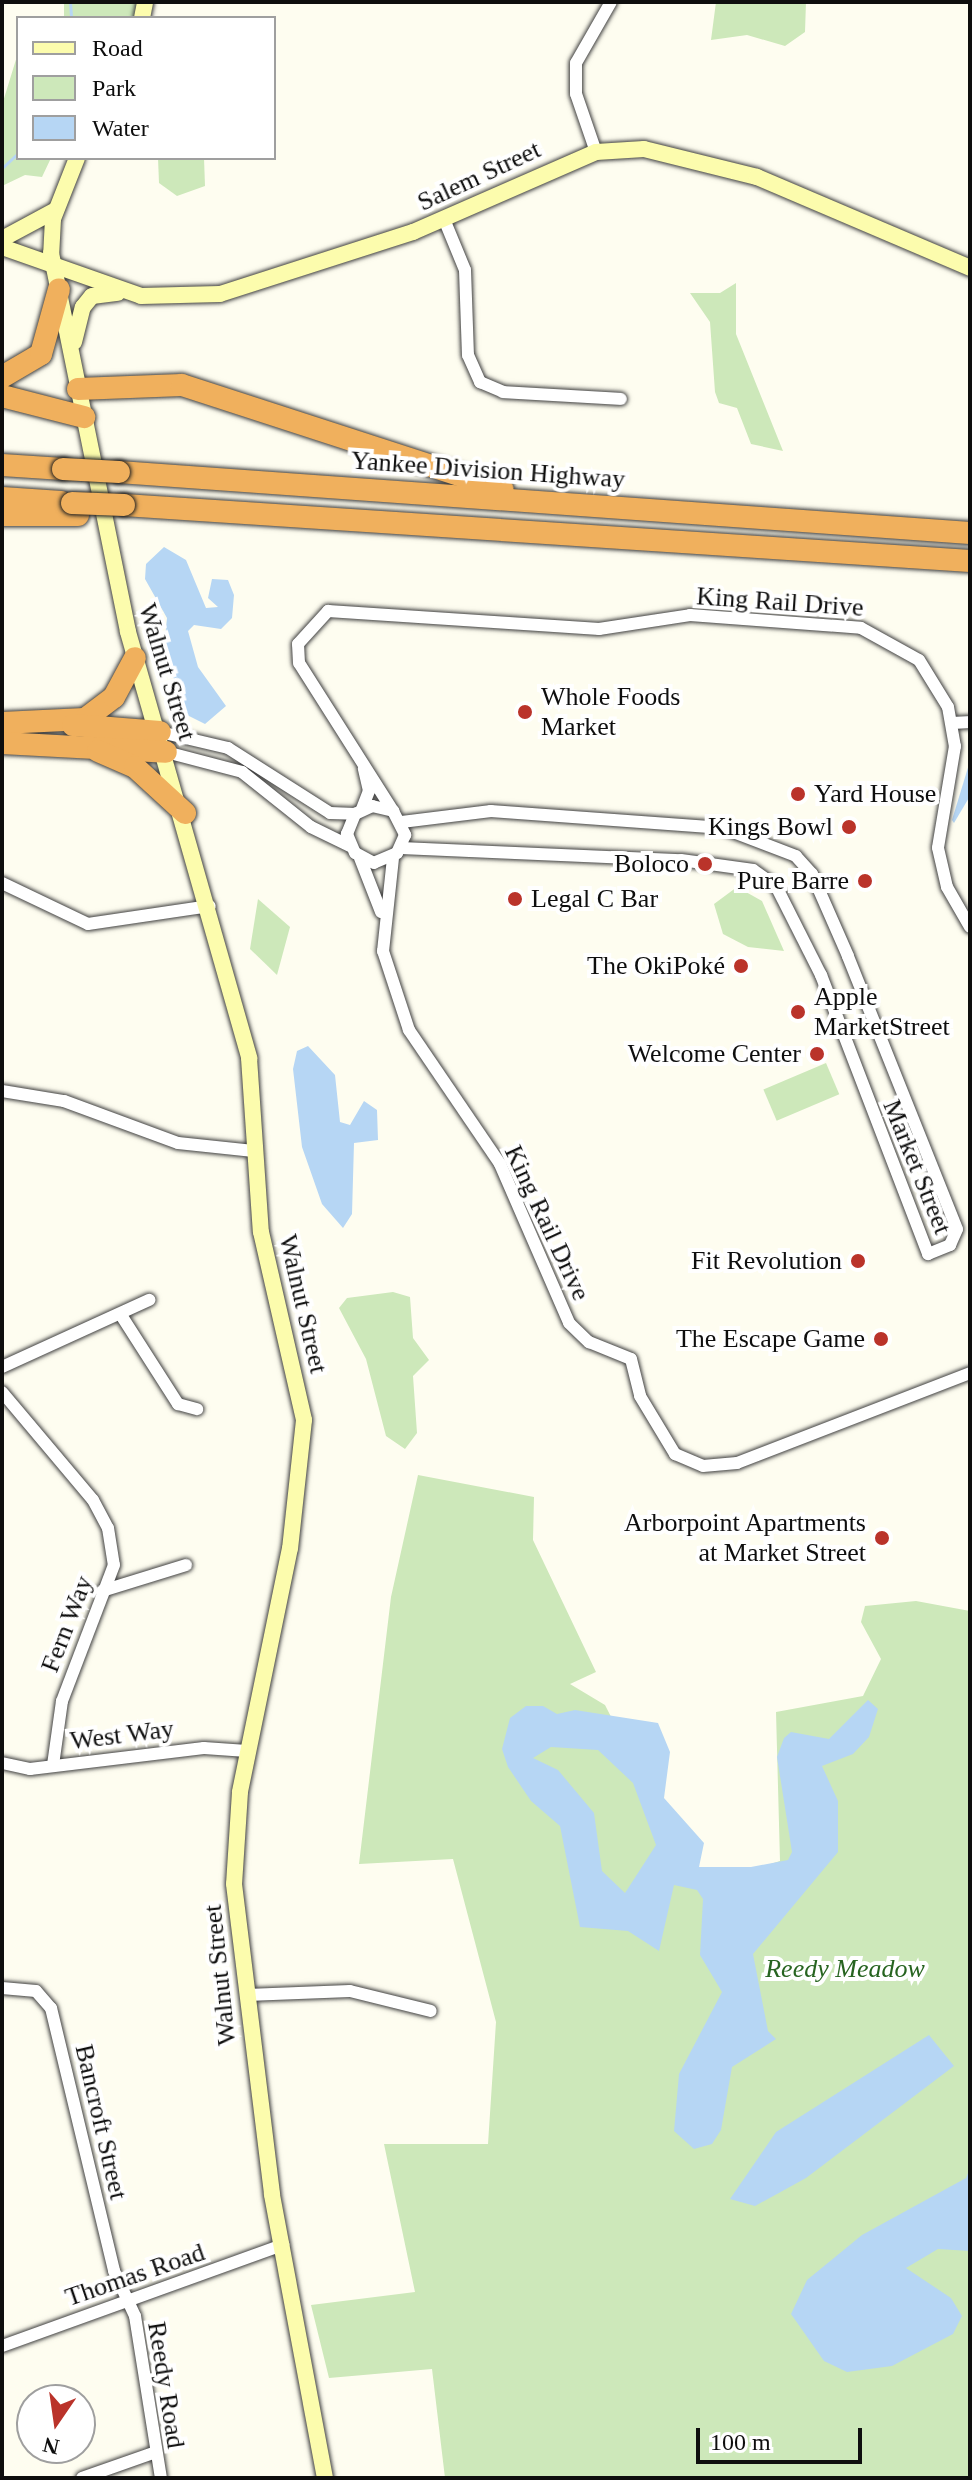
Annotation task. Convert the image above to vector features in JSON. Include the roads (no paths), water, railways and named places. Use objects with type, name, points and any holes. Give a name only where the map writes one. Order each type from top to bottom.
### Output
[{"type":"highway","points":[[2,377],[41,354],[59,289]]},
{"type":"highway","points":[[78,389],[194,387],[555,503]]},
{"type":"highway","points":[[2,396],[84,417]]},
{"type":"highway","name":"Yankee Division Highway","points":[[2,465],[970,533]]},
{"type":"highway","points":[[2,498],[75,509]]},
{"type":"highway","points":[[2,515],[116,504],[970,561]]},
{"type":"highway","points":[[55,724],[100,709],[135,658]]},
{"type":"highway","points":[[2,723],[55,724],[163,742]]},
{"type":"highway","points":[[2,743],[85,748],[163,742]]},
{"type":"highway","points":[[85,748],[135,767],[185,813]]},
{"type":"main road","name":"Salem Street","points":[[2,247],[141,296],[220,294],[444,219],[596,152],[644,149],[718,165],[970,268]]},
{"type":"main road","name":"Walnut Street","points":[[76,160],[57,209],[53,263],[135,658],[185,813],[249,1058],[261,1232],[304,1420],[290,1548],[247,1751],[234,1884],[283,2245],[325,2478]]},
{"type":"main road","points":[[2,239],[57,209]]},
{"type":"main road","points":[[72,355],[75,324],[92,296],[141,296]]},
{"type":"street","points":[[596,152],[576,94],[576,63],[611,2]]},
{"type":"street","points":[[444,219],[465,270],[468,355],[480,382],[503,392],[621,399]]},
{"type":"street","name":"King Rail Drive","points":[[398,816],[299,663],[298,644],[328,611],[599,629],[690,615],[845,624],[883,635],[919,660],[953,723],[955,739],[938,848],[947,887],[970,927]]},
{"type":"street","points":[[953,723],[970,722]]},
{"type":"street","points":[[955,739],[970,738]]},
{"type":"street","points":[[163,742],[242,772],[311,827],[350,846],[360,858]]},
{"type":"street","name":"Market Street","points":[[163,742],[228,748],[267,767],[308,803],[398,816],[491,811],[723,828],[796,856],[812,874],[848,956],[957,1229],[950,1245],[928,1254],[821,975],[776,886],[753,870],[681,860],[397,853],[360,858]]},
{"type":"street","name":"King Rail Drive","points":[[359,755],[369,783],[359,812]]},
{"type":"street","points":[[350,846],[359,812]]},
{"type":"street","points":[[397,853],[398,816]]},
{"type":"street","name":"King Rail Drive","points":[[397,853],[382,915],[383,951],[413,1039],[500,1164],[569,1323],[589,1342],[631,1359],[640,1396],[675,1454],[703,1466],[737,1463],[970,1373]]},
{"type":"street","name":"King Rail Drive","points":[[360,858],[382,915]]},
{"type":"street","points":[[2,883],[88,924],[210,906]]},
{"type":"street","points":[[2,1091],[64,1101],[178,1143],[254,1151]]},
{"type":"street","points":[[2,1367],[149,1300]]},
{"type":"street","points":[[121,1315],[178,1404],[197,1409]]},
{"type":"street","name":"Fern Way","points":[[2,1392],[108,1528],[114,1565],[62,1701],[53,1765]]},
{"type":"street","points":[[102,1591],[186,1565]]},
{"type":"street","name":"West Way","points":[[2,1763],[53,1765],[204,1748],[247,1751]]},
{"type":"street","name":"Bancroft Street","points":[[2,1988],[36,1991],[51,2008],[124,2302]]},
{"type":"street","points":[[247,1995],[350,1991],[431,2011]]},
{"type":"street","name":"Thomas Road","points":[[2,2346],[283,2245]]},
{"type":"street","name":"Reedy Road","points":[[124,2302],[135,2316],[147,2374],[153,2453],[161,2478]]},
{"type":"street","points":[[82,2478],[153,2453]]},
{"type":"water","points":[[164,547],[186,560],[206,608],[218,607],[208,598],[212,579],[228,580],[234,595],[232,618],[221,629],[194,625],[188,631],[198,667],[226,706],[205,724],[185,714],[164,648],[167,618],[145,579],[146,564]]},
{"type":"water","points":[[970,761],[970,796],[954,823],[952,820]]},
{"type":"water","points":[[308,1046],[335,1075],[340,1122],[350,1125],[364,1101],[377,1110],[378,1140],[354,1143],[352,1214],[343,1228],[322,1204],[302,1147],[293,1069],[297,1051]]},
{"type":"water","points":[[868,1700],[878,1709],[869,1737],[853,1754],[822,1766],[838,1801],[838,1852],[753,1954],[768,2031],[776,2039],[732,2067],[721,2130],[712,2144],[694,2149],[674,2131],[679,2074],[722,1992],[700,1955],[703,1899],[697,1890],[674,1885],[659,1951],[628,1931],[580,1927],[560,1826],[531,1801],[508,1767],[502,1749],[510,1718],[526,1706],[543,1706],[557,1714],[575,1710],[658,1723],[670,1752],[664,1798],[704,1843],[699,1867],[751,1867],[788,1860],[792,1852],[777,1757],[784,1738],[791,1732],[829,1739]],"holes":[[[551,1747],[598,1750],[633,1783],[656,1845],[625,1893],[602,1871],[594,1813],[558,1770],[533,1758]]]},
{"type":"water","points":[[929,2035],[954,2066],[806,2178],[755,2206],[730,2199],[776,2132]]},
{"type":"water","points":[[970,2168],[970,2251],[938,2249],[906,2268],[951,2298],[962,2316],[953,2334],[892,2366],[847,2372],[824,2361],[791,2314],[807,2280],[862,2235],[966,2178]]},
{"type":"waterway","points":[[70,2],[71,16]]},
{"type":"waterway","points":[[2,168],[16,155]]},
{"type":"place","name":"Whole Foods Market","points":[[525,712]]},
{"type":"place","name":"Yard House","points":[[798,794]]},
{"type":"place","name":"Kings Bowl","points":[[849,827]]},
{"type":"place","name":"Boloco","points":[[705,864]]},
{"type":"place","name":"Pure Barre","points":[[865,881]]},
{"type":"place","name":"Legal C Bar","points":[[515,899]]},
{"type":"place","name":"The OkiPoké","points":[[741,966]]},
{"type":"place","name":"Apple MarketStreet","points":[[798,1012]]},
{"type":"place","name":"Welcome Center","points":[[817,1054]]},
{"type":"place","name":"Fit Revolution","points":[[858,1261]]},
{"type":"place","name":"The Escape Game","points":[[881,1339]]},
{"type":"place","name":"Arborpoint Apartments at Market Street","points":[[882,1538]]},
{"type":"park label","name":"Reedy Meadow","points":[[845,1969]]}]
